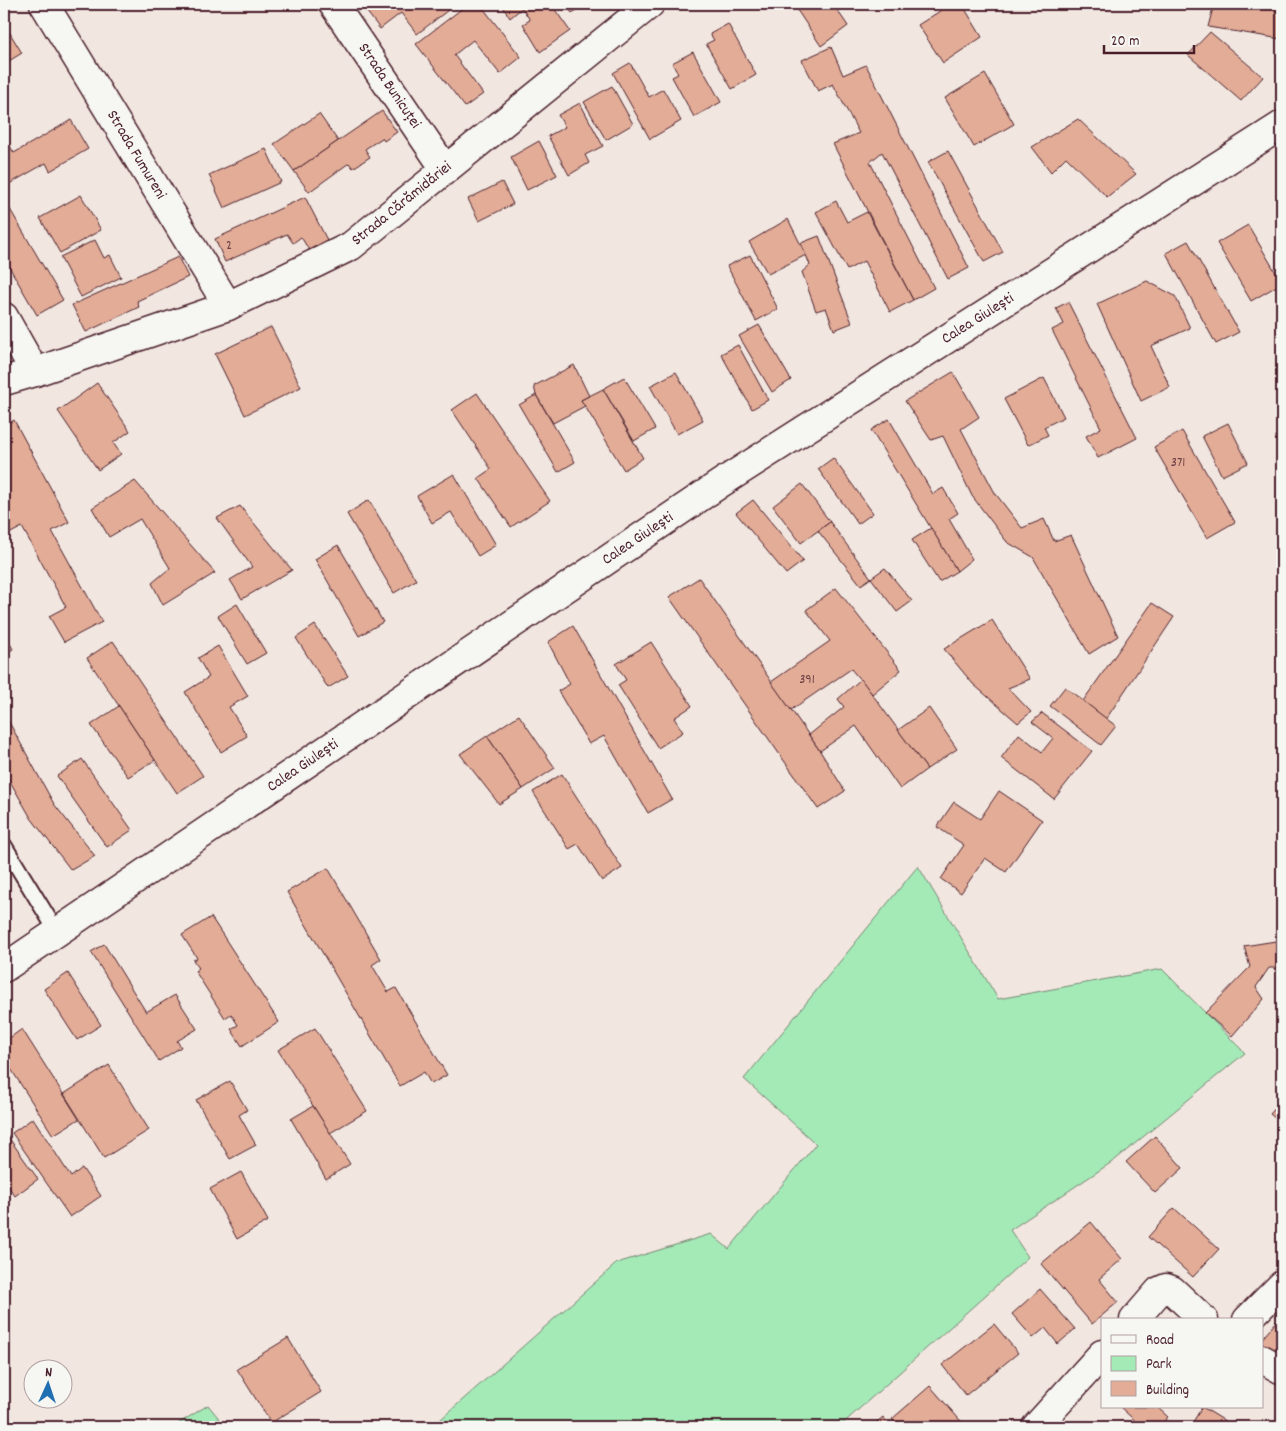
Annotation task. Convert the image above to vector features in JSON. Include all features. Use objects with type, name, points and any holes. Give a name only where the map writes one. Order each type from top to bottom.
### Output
[{"type":"street","name":"Strada Fumureni","points":[[44,4],[228,306]]},
{"type":"street","name":"Strada Bunicuței","points":[[333,4],[445,169]]},
{"type":"street","name":"Strada Cărămidăriei","points":[[4,380],[35,372],[228,306],[350,246],[650,4]]},
{"type":"street","name":"Calea Giulești","points":[[4,968],[721,483],[1282,125]]},
{"type":"street","points":[[4,317],[35,372]]},
{"type":"street","points":[[1249,1318],[1282,1285]]},
{"type":"street","points":[[1136,1318],[1159,1292],[1166,1288],[1172,1290],[1202,1318]]},
{"type":"street","points":[[1036,1427],[1101,1355]]},
{"type":"street","points":[[1264,1361],[1282,1370]]},
{"type":"lane","points":[[4,845],[57,932]]},
{"type":"green space","points":[[918,866],[998,999],[1162,969],[1245,1053],[1115,1160],[1010,1230],[1028,1257],[839,1427],[432,1427],[617,1263],[711,1234],[729,1249],[816,1144],[744,1079]]},
{"type":"green space","points":[[208,1405],[226,1427],[173,1427]]},
{"type":"building","points":[[367,4],[456,4],[417,34],[401,13],[380,29],[363,7]]},
{"type":"building","points":[[462,4],[480,4],[521,57],[500,74],[473,40],[454,55],[483,94],[465,107],[416,44],[464,7]]},
{"type":"building","points":[[501,4],[551,4],[570,31],[540,52],[523,24],[530,20],[522,8],[510,18]]},
{"type":"building","points":[[565,4],[586,4],[572,13]]},
{"type":"building","points":[[793,4],[833,4],[848,26],[821,46]]},
{"type":"building","points":[[951,4],[962,4],[982,37],[943,63],[918,25]]},
{"type":"building","points":[[1214,4],[1282,4],[1281,39],[1208,27]]},
{"type":"building","points":[[728,24],[756,75],[732,89],[706,44],[714,40],[710,34]]},
{"type":"building","points":[[8,30],[22,53],[4,64],[4,32]]},
{"type":"building","points":[[1210,32],[1263,77],[1241,101],[1188,55]]},
{"type":"building","points":[[831,47],[843,75],[866,65],[969,268],[948,279],[882,152],[870,162],[934,288],[913,300],[833,144],[859,133],[833,84],[818,91],[802,60]]},
{"type":"building","points":[[693,52],[721,102],[694,117],[672,77],[678,74],[672,63]]},
{"type":"building","points":[[630,63],[649,97],[663,89],[681,121],[650,139],[613,73]]},
{"type":"building","points":[[985,74],[1014,124],[974,147],[945,98]]},
{"type":"building","points":[[612,86],[633,124],[606,140],[584,102]]},
{"type":"building","points":[[580,103],[603,146],[585,155],[589,163],[569,175],[548,136],[565,127],[558,115]]},
{"type":"building","points":[[382,111],[397,132],[384,141],[382,138],[365,149],[370,157],[353,168],[349,163],[309,192],[294,171]]},
{"type":"building","points":[[319,114],[338,141],[294,171],[274,144]]},
{"type":"building","points":[[1078,119],[1136,174],[1107,197],[1066,157],[1051,172],[1032,147]]},
{"type":"building","points":[[71,120],[88,149],[50,171],[46,163],[4,187],[4,136],[14,153]]},
{"type":"building","points":[[539,141],[557,175],[527,190],[511,157]]},
{"type":"building","points":[[266,149],[281,182],[224,208],[209,175]]},
{"type":"building","points":[[948,151],[1003,252],[984,262],[928,162]]},
{"type":"building","points":[[502,182],[513,204],[479,221],[468,199]]},
{"type":"building","points":[[81,195],[101,230],[60,253],[40,218]]},
{"type":"building","points":[[305,197],[327,240],[309,250],[301,237],[293,243],[287,234],[225,262],[215,239]]},
{"type":"building","points":[[4,199],[63,300],[37,315],[4,258]]},
{"type":"building","points":[[836,201],[847,222],[867,212],[913,300],[890,312],[864,261],[847,270],[816,212]]},
{"type":"building","points":[[788,219],[806,255],[768,274],[749,242]]},
{"type":"building","points":[[1248,225],[1282,283],[1251,301],[1217,243]]},
{"type":"building","points":[[819,236],[852,323],[834,330],[826,308],[816,311],[802,272],[810,265],[801,243]]},
{"type":"building","points":[[95,240],[104,258],[110,255],[121,277],[81,297],[60,257]]},
{"type":"building","points":[[1188,241],[1239,332],[1216,344],[1166,253]]},
{"type":"building","points":[[750,255],[778,309],[756,321],[727,266]]},
{"type":"building","points":[[178,257],[188,277],[137,301],[139,307],[86,332],[72,305]]},
{"type":"building","points":[[1147,281],[1175,296],[1190,328],[1151,346],[1170,387],[1141,401],[1097,304]]},
{"type":"building","points":[[1068,302],[1137,438],[1098,458],[1086,436],[1101,428],[1052,330],[1064,324],[1056,308]]},
{"type":"building","points":[[759,325],[791,380],[772,392],[739,336]]},
{"type":"building","points":[[271,327],[301,387],[245,415],[215,354]]},
{"type":"building","points":[[738,345],[768,400],[752,409],[721,354]]},
{"type":"building","points":[[574,365],[589,396],[581,400],[585,406],[553,423],[536,395],[534,386]]},
{"type":"building","points":[[676,372],[703,420],[677,434],[650,386]]},
{"type":"building","points":[[953,372],[979,417],[961,429],[995,493],[1022,528],[1044,519],[1054,541],[1071,535],[1118,636],[1089,654],[1033,557],[1007,542],[972,496],[943,436],[931,440],[905,401]]},
{"type":"building","points":[[624,377],[655,429],[634,441],[603,389]]},
{"type":"building","points":[[1044,378],[1064,417],[1044,427],[1048,435],[1028,445],[1004,399]]},
{"type":"building","points":[[97,383],[130,431],[113,443],[121,454],[98,470],[58,411]]},
{"type":"building","points":[[603,389],[643,458],[624,470],[581,400]]},
{"type":"building","points":[[477,393],[550,501],[511,527],[478,478],[491,469],[452,410]]},
{"type":"building","points":[[536,395],[575,462],[558,472],[519,405]]},
{"type":"building","points":[[889,419],[933,494],[943,488],[958,513],[949,519],[972,559],[957,571],[871,430]]},
{"type":"building","points":[[14,420],[69,522],[52,531],[102,622],[64,642],[49,616],[66,607],[22,527],[9,534],[4,525],[4,426]]},
{"type":"building","points":[[1228,423],[1248,463],[1222,476],[1202,436]]},
{"type":"building","points":[[1182,431],[1235,522],[1207,538],[1154,447]]},
{"type":"building","points":[[833,458],[873,513],[858,524],[818,469]]},
{"type":"building","points":[[454,474],[496,545],[478,556],[451,512],[432,523],[417,496]]},
{"type":"building","points":[[135,481],[215,573],[163,605],[152,583],[170,568],[140,519],[109,537],[92,508]]},
{"type":"building","points":[[802,484],[830,522],[801,543],[773,506]]},
{"type":"building","points":[[369,500],[416,580],[394,593],[347,514]]},
{"type":"building","points":[[753,500],[803,561],[786,574],[736,513]]},
{"type":"building","points":[[240,506],[292,570],[242,599],[230,580],[252,567],[217,518]]},
{"type":"building","points":[[830,522],[871,578],[861,585],[818,531]]},
{"type":"building","points":[[931,528],[957,571],[939,582],[912,540]]},
{"type":"building","points":[[338,545],[383,622],[359,636],[315,559]]},
{"type":"building","points":[[885,568],[912,601],[897,612],[871,578]]},
{"type":"building","points":[[699,578],[820,751],[845,791],[818,809],[669,597]]},
{"type":"building","points":[[836,588],[901,670],[872,694],[851,669],[791,710],[771,682],[830,641],[806,610]]},
{"type":"building","points":[[1152,603],[1174,617],[1106,719],[1083,701]]},
{"type":"building","points":[[237,604],[266,653],[247,664],[218,616]]},
{"type":"building","points":[[992,620],[1030,679],[1008,688],[1031,712],[1018,723],[973,684],[944,649]]},
{"type":"building","points":[[315,625],[348,676],[328,688],[296,638]]},
{"type":"building","points":[[573,626],[672,799],[648,813],[604,736],[589,744],[558,691],[570,684],[548,642]]},
{"type":"building","points":[[4,633],[13,649],[4,655]]},
{"type":"building","points":[[113,641],[203,776],[177,793],[87,658]]},
{"type":"building","points":[[651,642],[692,706],[674,718],[683,732],[658,748],[618,685],[626,680],[616,664]]},
{"type":"building","points":[[218,646],[248,696],[229,707],[247,736],[221,752],[185,692],[209,677],[198,658]]},
{"type":"building","points":[[861,679],[927,769],[900,789],[856,726],[820,751],[809,735],[844,707],[838,699]]},
{"type":"building","points":[[1065,687],[1116,726],[1101,745],[1050,706]]},
{"type":"building","points":[[119,706],[155,760],[128,777],[91,725]]},
{"type":"building","points":[[929,708],[957,749],[927,769],[898,730]]},
{"type":"building","points":[[4,713],[54,804],[95,856],[71,870],[31,818],[4,771]]},
{"type":"building","points":[[1042,713],[1092,751],[1054,799],[1001,758],[1019,734],[1042,752],[1053,738],[1032,722]]},
{"type":"building","points":[[519,715],[555,768],[523,789],[487,736]]},
{"type":"building","points":[[487,736],[523,789],[499,804],[460,754]]},
{"type":"building","points":[[82,759],[132,830],[107,847],[57,776]]},
{"type":"building","points":[[562,774],[622,868],[602,881],[578,844],[569,849],[533,792]]},
{"type":"building","points":[[999,791],[1042,820],[1006,872],[985,858],[961,893],[941,879],[964,845],[937,827],[954,802],[980,819]]},
{"type":"building","points":[[328,868],[381,959],[372,965],[388,992],[396,988],[447,1075],[431,1084],[424,1072],[400,1086],[287,892]]},
{"type":"building","points":[[211,917],[279,1022],[242,1046],[231,1029],[238,1025],[231,1014],[225,1018],[195,971],[199,968],[193,960],[197,958],[182,935]]},
{"type":"building","points":[[1282,940],[1282,968],[1269,968],[1256,987],[1264,999],[1232,1036],[1205,1013],[1250,967],[1244,946]]},
{"type":"building","points":[[104,944],[146,1012],[175,995],[197,1029],[177,1041],[181,1047],[159,1061],[91,952]]},
{"type":"building","points":[[68,973],[101,1025],[77,1040],[44,989]]},
{"type":"building","points":[[315,1028],[367,1111],[330,1133],[278,1050]]},
{"type":"building","points":[[22,1029],[79,1119],[53,1135],[4,1058],[4,1042]]},
{"type":"building","points":[[109,1065],[149,1130],[104,1158],[64,1094]]},
{"type":"building","points":[[230,1081],[247,1110],[239,1115],[256,1145],[230,1159],[196,1100]]},
{"type":"building","points":[[1282,1101],[1282,1124],[1270,1114]]},
{"type":"building","points":[[313,1106],[350,1164],[326,1179],[291,1119]]},
{"type":"building","points":[[33,1118],[71,1177],[82,1168],[101,1196],[70,1217],[12,1133]]},
{"type":"building","points":[[4,1131],[38,1179],[15,1196],[4,1180]]},
{"type":"building","points":[[1155,1136],[1183,1168],[1155,1193],[1126,1162]]},
{"type":"building","points":[[241,1172],[268,1221],[237,1239],[210,1189]]},
{"type":"building","points":[[1174,1208],[1219,1249],[1193,1277],[1148,1237]]},
{"type":"building","points":[[1091,1222],[1122,1259],[1099,1279],[1118,1302],[1092,1324],[1041,1264]]},
{"type":"building","points":[[1040,1289],[1075,1329],[1058,1344],[1045,1328],[1033,1338],[1012,1314]]},
{"type":"building","points":[[1276,1322],[1282,1326],[1282,1358],[1264,1352],[1264,1337]]},
{"type":"building","points":[[994,1324],[1018,1353],[966,1395],[942,1365]]},
{"type":"building","points":[[288,1338],[321,1392],[271,1423],[237,1369]]},
{"type":"building","points":[[930,1386],[966,1427],[900,1427],[892,1419]]},
{"type":"building","points":[[1121,1408],[1158,1408],[1168,1417],[1159,1427],[1142,1427]]},
{"type":"building","points":[[1201,1408],[1225,1421],[1221,1427],[1190,1427]]},
{"type":"building","points":[[883,1417],[891,1427],[871,1427]]}]
